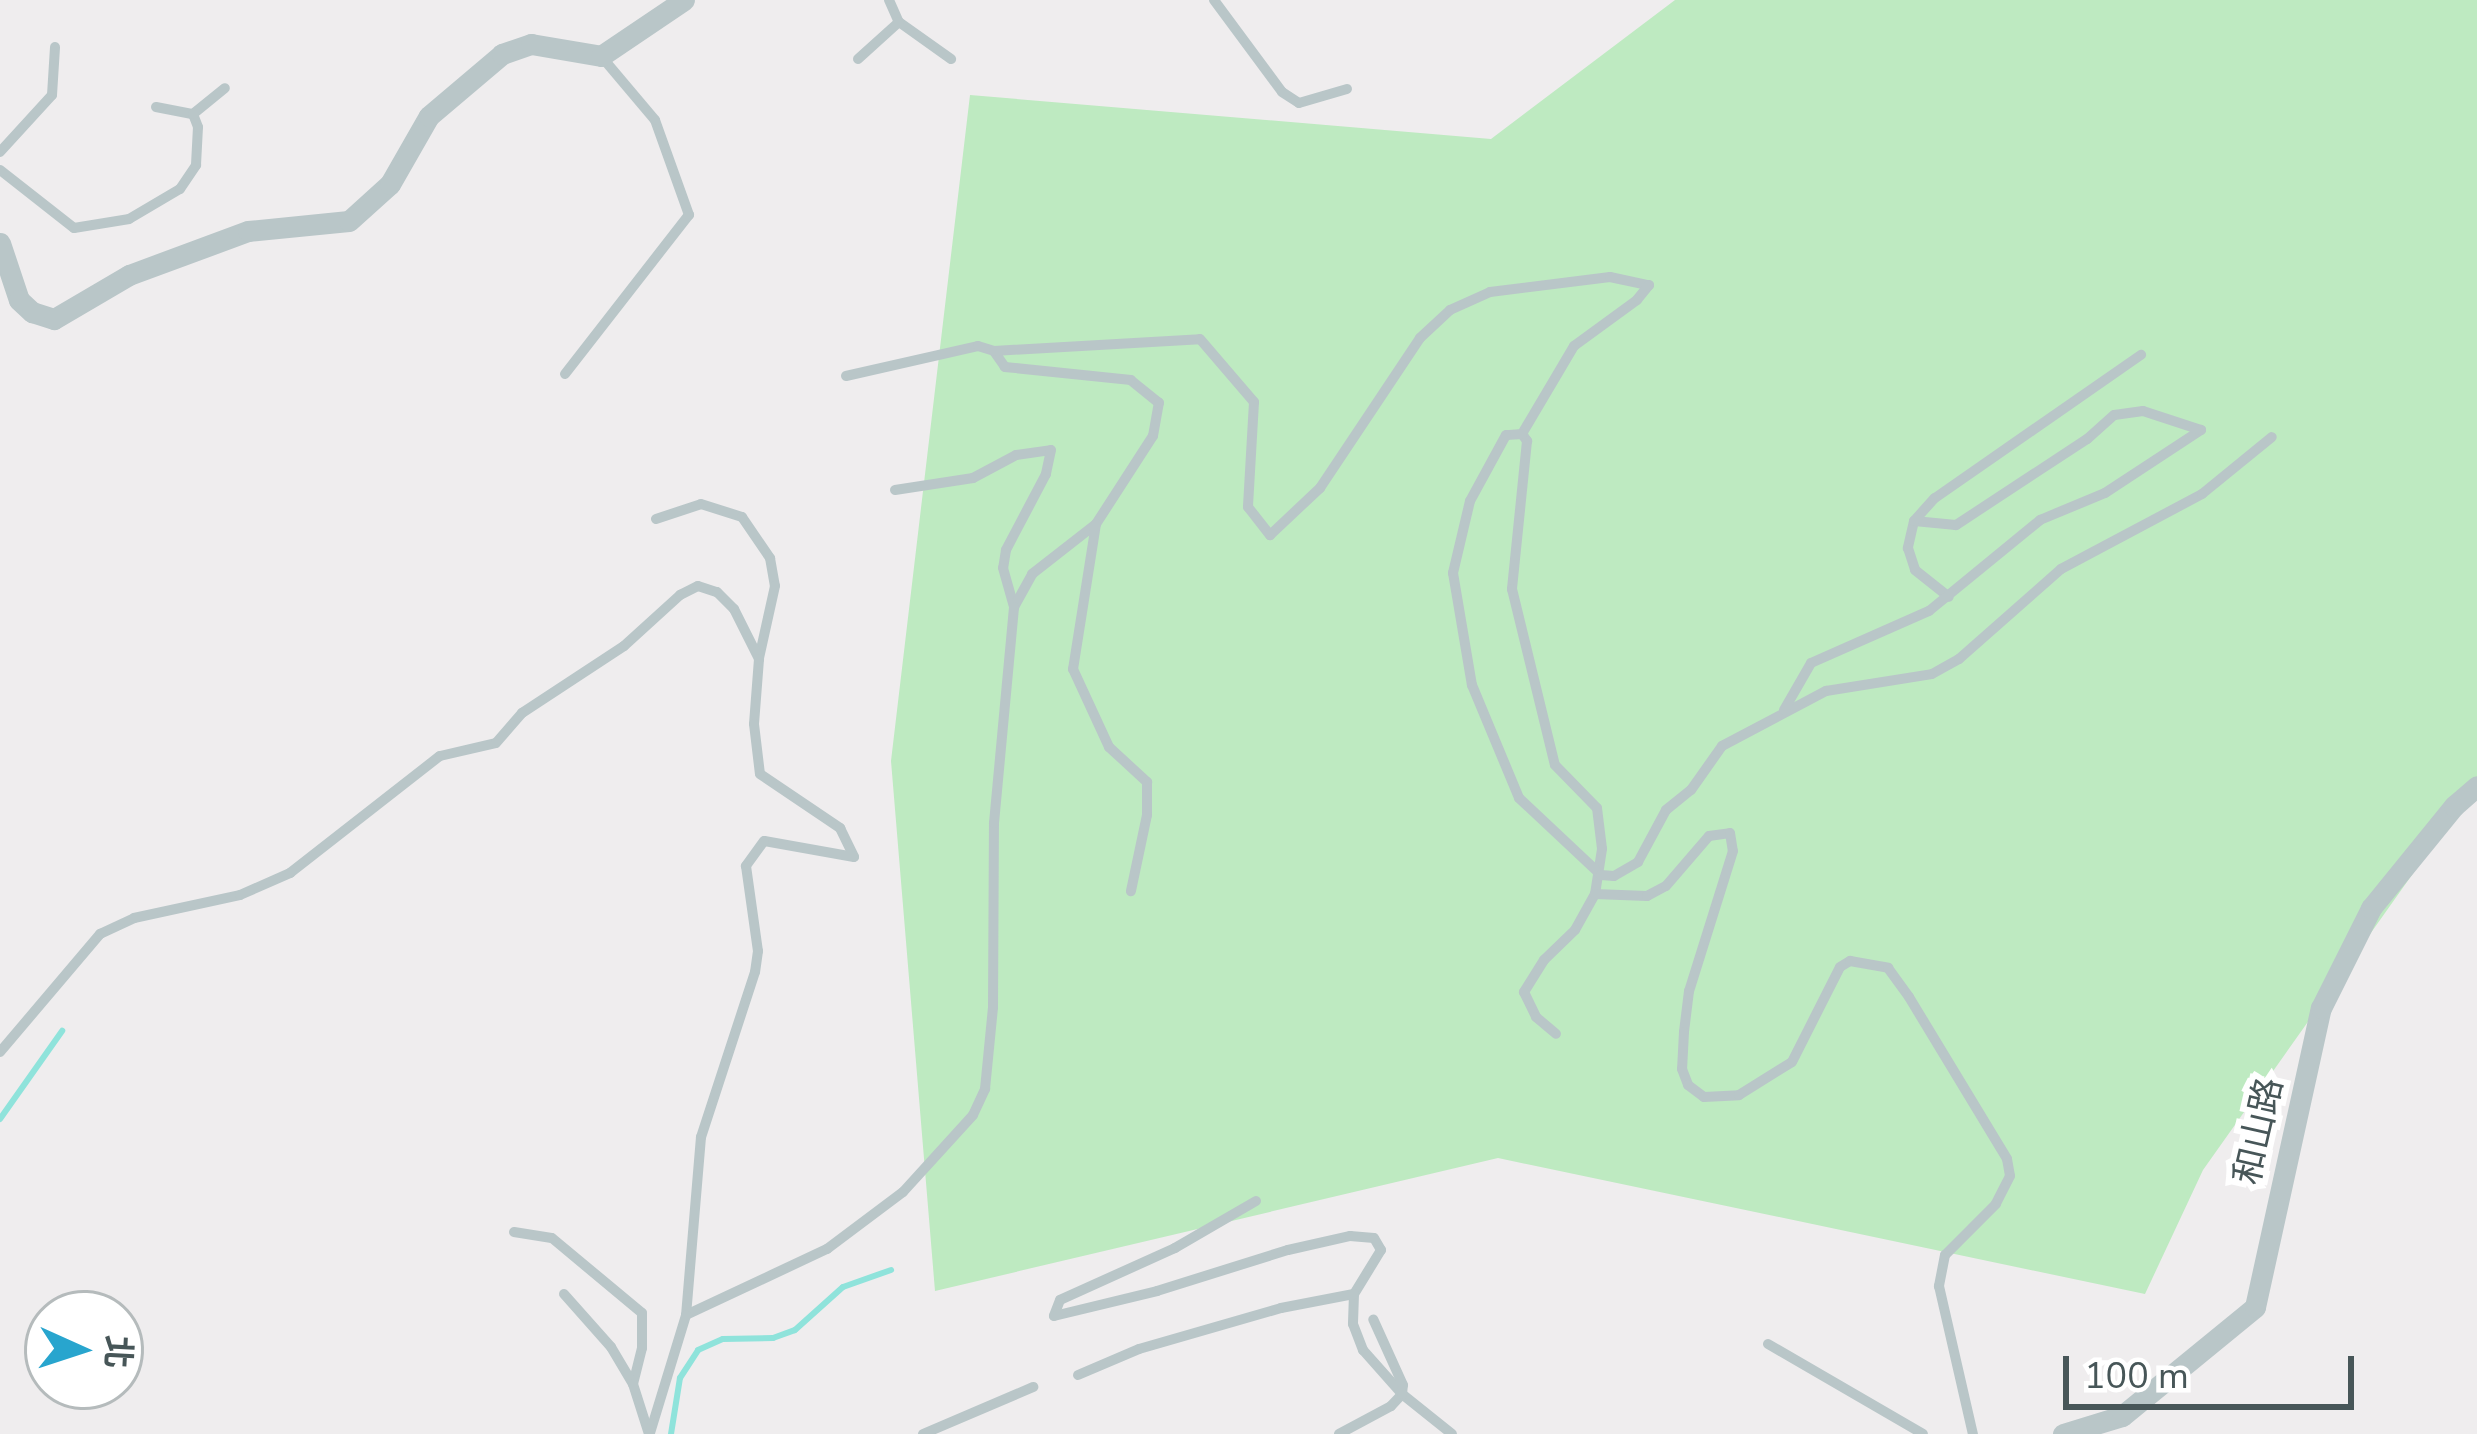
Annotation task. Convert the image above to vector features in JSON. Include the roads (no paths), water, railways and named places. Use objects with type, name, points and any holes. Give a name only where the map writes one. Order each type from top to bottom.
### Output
[{"type":"street","points":[[0,243],[19,300],[32,312],[54,320],[129,275],[248,231],[349,221],[390,184],[429,116],[502,54],[531,44],[602,56],[656,9],[684,0]]},
{"type":"street","name":"和山路","points":[[2063,1434],[2122,1416],[2255,1307],[2321,1009],[2371,908],[2453,806],[2477,786]]},
{"type":"lane","points":[[889,0],[899,22],[951,59]]},
{"type":"lane","points":[[1214,0],[1282,92],[1298,103],[1347,89]]},
{"type":"lane","points":[[858,59],[899,22]]},
{"type":"lane","points":[[0,152],[52,95],[55,47]]},
{"type":"lane","points":[[565,374],[689,215],[656,120],[602,56]]},
{"type":"lane","points":[[156,107],[193,114],[225,88]]},
{"type":"lane","points":[[0,170],[74,228],[130,219],[163,203],[196,165],[198,128],[193,114]]},
{"type":"lane","points":[[846,376],[978,346],[994,352],[1200,339],[1254,402],[1248,507],[1270,535],[1321,488],[1420,338],[1450,310],[1490,292],[1610,277],[1648,284],[1637,300],[1574,346],[1522,434]]},
{"type":"lane","points":[[994,352],[1005,367],[1130,380],[1159,403],[1153,436],[1096,524],[1032,574],[1014,608]]},
{"type":"lane","points":[[1949,597],[1915,570],[1908,548],[1914,520],[1935,498],[2141,356]]},
{"type":"lane","points":[[1782,713],[1811,663],[1949,597],[2040,520],[2105,493],[2201,430],[2143,411],[2114,415],[2087,439],[1956,524],[1914,520]]},
{"type":"lane","points":[[1522,434],[1527,441],[1512,589],[1555,765],[1597,808],[1601,875],[1575,930],[1544,960],[1524,992],[1536,1017],[1556,1034]]},
{"type":"lane","points":[[1522,434],[1506,435],[1470,501],[1453,573],[1456,613],[1472,685],[1519,798],[1601,875],[1614,877],[1638,862],[1666,810],[1691,790],[1722,746],[1826,691],[1932,674],[1959,659],[2062,569],[2202,494],[2272,436]]},
{"type":"lane","points":[[686,1315],[826,1249],[903,1192],[979,1102],[993,1007],[994,823],[1014,608],[1003,568],[1006,550],[1046,473],[1051,450],[1016,455],[974,478],[895,490]]},
{"type":"lane","points":[[650,1434],[686,1315],[700,1137],[755,972],[758,952],[746,866],[764,841],[854,857],[839,828],[760,774],[754,724],[759,659],[775,586],[770,558],[742,517],[701,504],[656,519]]},
{"type":"lane","points":[[1096,524],[1073,669],[1109,747],[1147,782],[1147,815],[1131,890]]},
{"type":"lane","points":[[0,1052],[100,934],[134,918],[240,895],[290,873],[440,756],[496,743],[522,713],[624,646],[698,586],[718,592],[734,610],[759,659]]},
{"type":"lane","points":[[1595,893],[1647,896],[1666,886],[1709,836],[1720,831],[1734,841],[1689,991],[1684,1032],[1682,1069],[1688,1085],[1704,1097],[1739,1096],[1792,1062],[1840,968],[1850,961],[1888,968],[1909,997],[2007,1160],[2010,1176],[1996,1204],[1946,1255],[1939,1286],[1972,1434]]},
{"type":"lane","points":[[1256,1201],[1175,1248],[1060,1300],[1054,1316],[1156,1291],[1288,1250],[1350,1237],[1374,1238],[1381,1250],[1354,1294],[1353,1324],[1364,1350],[1402,1394],[1452,1434]]},
{"type":"lane","points":[[514,1232],[552,1238],[641,1312],[642,1348],[633,1384]]},
{"type":"lane","points":[[564,1294],[611,1347],[633,1384],[650,1434]]},
{"type":"lane","points":[[1078,1375],[1139,1348],[1281,1308],[1354,1294]]},
{"type":"lane","points":[[1339,1434],[1391,1406],[1402,1394],[1403,1385],[1373,1319]]},
{"type":"lane","points":[[1768,1344],[1923,1434]]},
{"type":"lane","points":[[923,1434],[1033,1387]]},
{"type":"waterway","points":[[0,1119],[62,1031]]},
{"type":"waterway","points":[[671,1434],[680,1378],[698,1350],[723,1339],[773,1338],[795,1330],[843,1287],[891,1270]]}]
